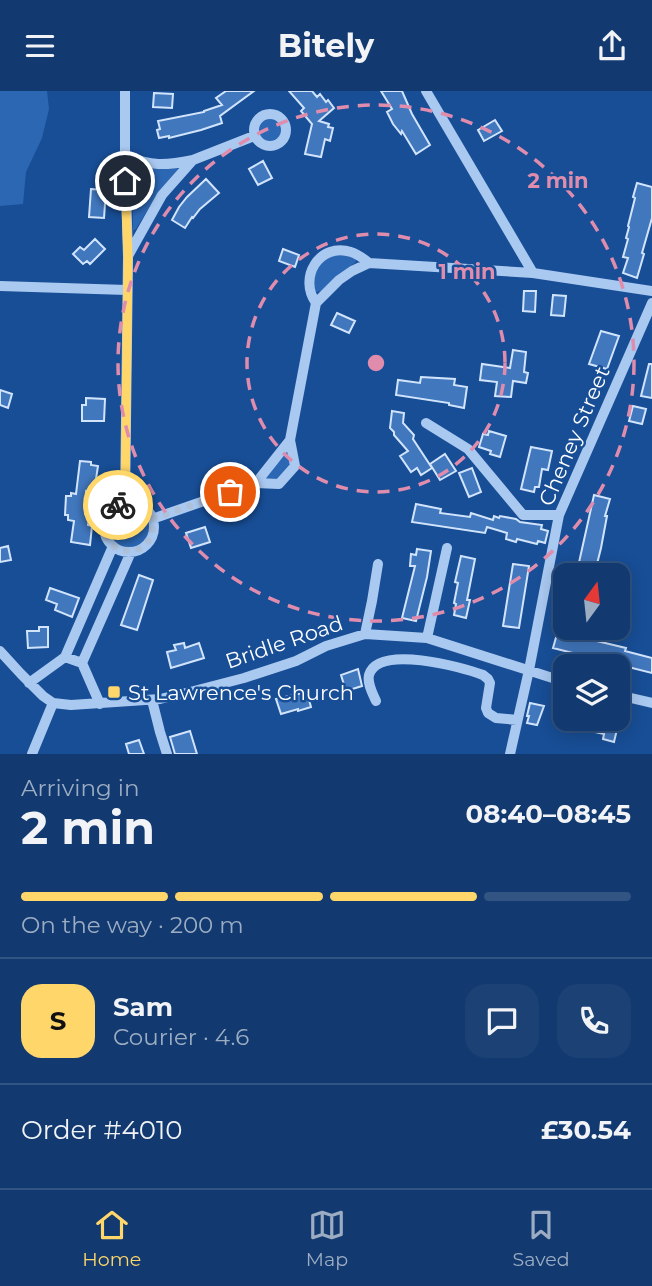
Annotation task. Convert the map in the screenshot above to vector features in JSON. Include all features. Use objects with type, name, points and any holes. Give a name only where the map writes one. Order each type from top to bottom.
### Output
[{"type":"street","points":[[125,91],[128,257],[125,503]]},
{"type":"street","points":[[426,91],[533,273]]},
{"type":"street","points":[[125,156],[143,163],[167,166],[192,160],[254,136]]},
{"type":"street","points":[[128,257],[162,195],[192,160]]},
{"type":"street","points":[[316,303],[312,297],[309,278],[311,268],[324,254],[333,250],[352,252],[369,263]]},
{"type":"street","points":[[152,519],[256,483],[279,484],[295,466],[290,440],[316,303],[339,280],[369,263],[533,273],[652,291]]},
{"type":"street","points":[[0,286],[127,290]]},
{"type":"street","name":"Cheney Street","points":[[510,754],[559,515],[652,303]]},
{"type":"street","points":[[426,423],[468,449],[523,515],[559,515]]},
{"type":"street","points":[[256,483],[290,440]]},
{"type":"street","points":[[125,503],[142,506],[152,519],[153,535],[148,543],[131,552],[113,546],[104,531],[106,518],[112,509],[125,503]]},
{"type":"street","points":[[29,683],[65,657],[113,546]]},
{"type":"street","points":[[427,638],[447,548]]},
{"type":"street","points":[[82,663],[131,552]]},
{"type":"street","points":[[365,634],[378,564]]},
{"type":"street","name":"Bridle Road","points":[[53,703],[71,705],[152,700],[243,678],[365,634],[427,638],[553,678]]},
{"type":"street","points":[[0,651],[29,683],[53,703],[32,754]]},
{"type":"street","points":[[65,657],[82,663],[100,704]]},
{"type":"street","points":[[376,701],[369,681],[369,673],[374,667],[396,659],[412,659],[483,675],[490,683],[486,708],[488,713],[496,718],[517,720]]},
{"type":"street","points":[[630,698],[652,703]]},
{"type":"street","points":[[152,700],[167,754]]},
{"type":"shaded area","points":[[0,91],[47,91],[49,109],[42,138],[26,172],[23,204],[0,206]]},
{"type":"shaded area","points":[[270,118],[279,121],[282,130],[279,139],[270,142],[261,139],[258,130],[261,121]]},
{"type":"shaded area","points":[[132,164],[156,169],[180,167],[159,191],[133,231]]},
{"type":"shaded area","points":[[335,253],[355,258],[356,262],[322,291],[316,292],[314,281],[317,267]]},
{"type":"shaded area","points":[[287,450],[290,465],[277,480],[263,479]]},
{"type":"shaded area","points":[[129,507],[137,508],[143,513],[148,519],[148,535],[143,541],[137,546],[129,547],[121,546],[115,541],[110,535],[109,527],[110,519],[115,513],[121,508]]},
{"type":"building","points":[[226,91],[254,91],[220,116],[222,123],[169,138],[159,138],[158,121],[204,112],[222,105],[216,98]]},
{"type":"building","points":[[289,91],[312,91],[317,97],[320,94],[334,108],[319,121],[333,128],[330,141],[325,139],[321,157],[305,154],[312,124],[301,111],[304,108]]},
{"type":"building","points":[[381,91],[402,91],[430,145],[416,154],[402,131],[401,134],[393,124],[387,112],[392,109]]},
{"type":"building","points":[[154,93],[173,94],[172,108],[153,107]]},
{"type":"building","points":[[495,120],[502,131],[484,141],[478,130]]},
{"type":"building","points":[[263,161],[272,178],[258,185],[249,169]]},
{"type":"building","points":[[206,179],[219,193],[192,217],[185,228],[172,220],[187,197]]},
{"type":"building","points":[[637,183],[652,187],[652,218],[637,278],[623,273],[628,258],[623,257]]},
{"type":"building","points":[[91,189],[106,190],[104,218],[89,217]]},
{"type":"building","points":[[95,239],[105,249],[90,264],[87,261],[83,264],[73,254],[80,247],[84,250]]},
{"type":"building","points":[[283,249],[299,255],[295,267],[279,261]]},
{"type":"building","points":[[524,291],[536,291],[535,312],[523,311]]},
{"type":"building","points":[[553,295],[566,296],[564,316],[551,315]]},
{"type":"building","points":[[337,313],[355,321],[349,333],[331,325]]},
{"type":"building","points":[[601,331],[619,336],[607,369],[589,364]]},
{"type":"building","points":[[513,350],[526,352],[526,383],[513,381],[511,397],[495,396],[497,382],[480,380],[482,364],[510,368]]},
{"type":"building","points":[[649,364],[652,364],[652,398],[641,396]]},
{"type":"building","points":[[421,377],[455,379],[454,385],[467,387],[464,408],[396,395],[398,380],[420,383]]},
{"type":"building","points":[[0,390],[12,394],[8,408],[0,405]]},
{"type":"building","points":[[86,398],[105,399],[104,421],[82,421],[82,405],[86,405]]},
{"type":"building","points":[[633,406],[646,409],[642,424],[629,421]]},
{"type":"building","points":[[392,411],[404,413],[403,423],[414,435],[413,439],[432,468],[421,475],[417,468],[411,472],[400,456],[408,451],[390,428]]},
{"type":"building","points":[[489,431],[506,436],[500,457],[479,447],[483,434],[488,435]]},
{"type":"building","points":[[531,447],[552,451],[548,470],[542,469],[539,487],[535,487],[534,492],[521,489]]},
{"type":"building","points":[[445,454],[456,471],[440,480],[430,464]]},
{"type":"building","points":[[80,461],[98,466],[94,492],[86,491],[85,514],[89,514],[88,525],[92,526],[90,545],[71,542],[74,521],[68,520],[68,515],[65,515],[66,496],[76,494]]},
{"type":"building","points":[[472,468],[481,492],[469,497],[459,473]]},
{"type":"building","points":[[594,495],[610,499],[597,563],[579,563]]},
{"type":"building","points":[[416,504],[441,509],[440,513],[470,517],[471,513],[493,520],[494,516],[500,516],[542,525],[541,529],[548,531],[545,543],[538,541],[537,544],[517,539],[516,542],[506,539],[507,533],[487,527],[485,533],[412,522]]},
{"type":"building","points":[[205,527],[210,542],[191,548],[186,533]]},
{"type":"building","points":[[8,546],[11,560],[0,562],[0,548]]},
{"type":"building","points":[[417,549],[431,551],[416,621],[402,618],[415,566],[410,566],[411,554],[416,555]]},
{"type":"building","points":[[461,556],[475,559],[466,618],[454,615],[458,583],[455,582]]},
{"type":"building","points":[[513,564],[529,566],[519,628],[503,626]]},
{"type":"building","points":[[139,575],[153,580],[137,630],[121,625]]},
{"type":"building","points":[[50,588],[79,598],[72,617],[55,610],[57,604],[46,600]]},
{"type":"building","points":[[39,627],[48,627],[48,647],[28,648],[27,631],[39,631]]},
{"type":"building","points":[[555,641],[597,641],[626,648],[625,651],[652,658],[652,673],[630,667],[630,654],[577,654],[553,648]]},
{"type":"building","points":[[184,643],[185,648],[199,643],[204,658],[171,668],[167,652],[176,650],[174,645]]},
{"type":"building","points":[[358,669],[362,686],[346,691],[341,675]]},
{"type":"building","points":[[307,692],[311,707],[281,714],[276,699]]},
{"type":"building","points":[[530,703],[544,706],[537,725],[527,723]]},
{"type":"building","points":[[190,731],[197,754],[175,754],[170,737]]},
{"type":"building","points":[[617,731],[614,742],[603,739],[604,734],[595,732]]},
{"type":"building","points":[[139,740],[144,754],[129,754],[126,744]]},
{"type":"way so far","points":[[118,505],[106,518],[104,531],[113,546],[131,552],[148,543],[153,535],[152,519],[230,492]]},
{"type":"place","name":"St Lawrence's Church","points":[[114,692]]},
{"type":"route","points":[[118,505],[125,503],[128,257],[125,181]]}]
